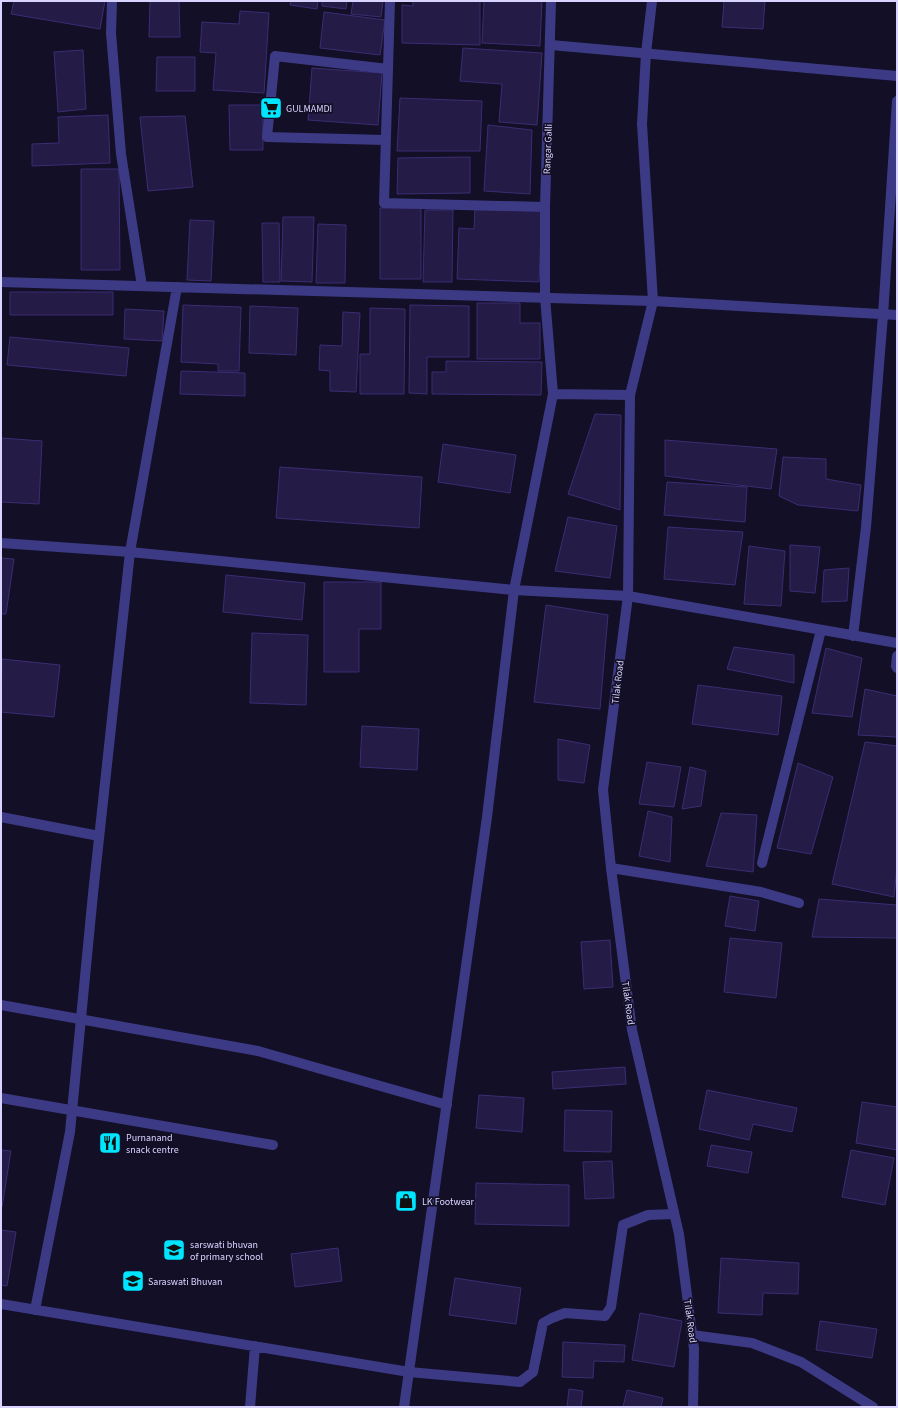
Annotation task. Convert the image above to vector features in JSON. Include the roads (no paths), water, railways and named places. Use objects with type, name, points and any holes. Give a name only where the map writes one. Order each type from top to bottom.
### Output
[{"type":"street","points":[[112,1],[111,33],[121,154],[142,286]]},
{"type":"street","points":[[390,1],[384,203],[544,207]]},
{"type":"street","name":"Rangar Galli","points":[[404,1407],[487,817],[514,590],[552,394],[545,297],[544,207],[551,1]]},
{"type":"street","name":"Tilak Road","points":[[652,1],[646,53],[642,124],[653,301],[630,395],[628,596],[603,790],[611,868],[632,1030],[679,1234],[694,1349],[693,1407]]},
{"type":"street","points":[[550,45],[897,76]]},
{"type":"street","points":[[385,140],[267,137],[275,56],[388,69]]},
{"type":"street","points":[[853,636],[866,527],[883,315],[897,101]]},
{"type":"street","points":[[1,282],[545,297],[653,301],[897,315]]},
{"type":"street","points":[[35,1310],[70,1132],[99,836],[130,552],[177,287]]},
{"type":"street","points":[[552,394],[630,395]]},
{"type":"street","points":[[1,544],[130,552],[514,590],[628,596],[897,643]]},
{"type":"street","points":[[762,863],[821,630]]},
{"type":"street","points":[[897,656],[897,668]]},
{"type":"street","points":[[1,817],[99,836]]},
{"type":"street","points":[[611,868],[761,892],[799,903]]},
{"type":"street","points":[[1,1006],[258,1051],[447,1105]]},
{"type":"street","points":[[1,1098],[273,1146]]},
{"type":"street","points":[[1,1304],[409,1372],[520,1382],[533,1372],[543,1323],[565,1313],[606,1316],[612,1307],[623,1225],[648,1215],[674,1214]]},
{"type":"street","points":[[692,1335],[752,1343],[801,1362],[872,1407]]},
{"type":"street","points":[[250,1407],[255,1346]]},
{"type":"place","name":"GULMAMDI","points":[[271,108]]},
{"type":"place","name":"Purnanand snack centre","points":[[110,1143]]},
{"type":"place","name":"LK Footwear","points":[[406,1201]]},
{"type":"place","name":"sarswati bhuvan of primary school","points":[[174,1250]]},
{"type":"place","name":"Saraswati Bhuvan","points":[[133,1281]]}]
